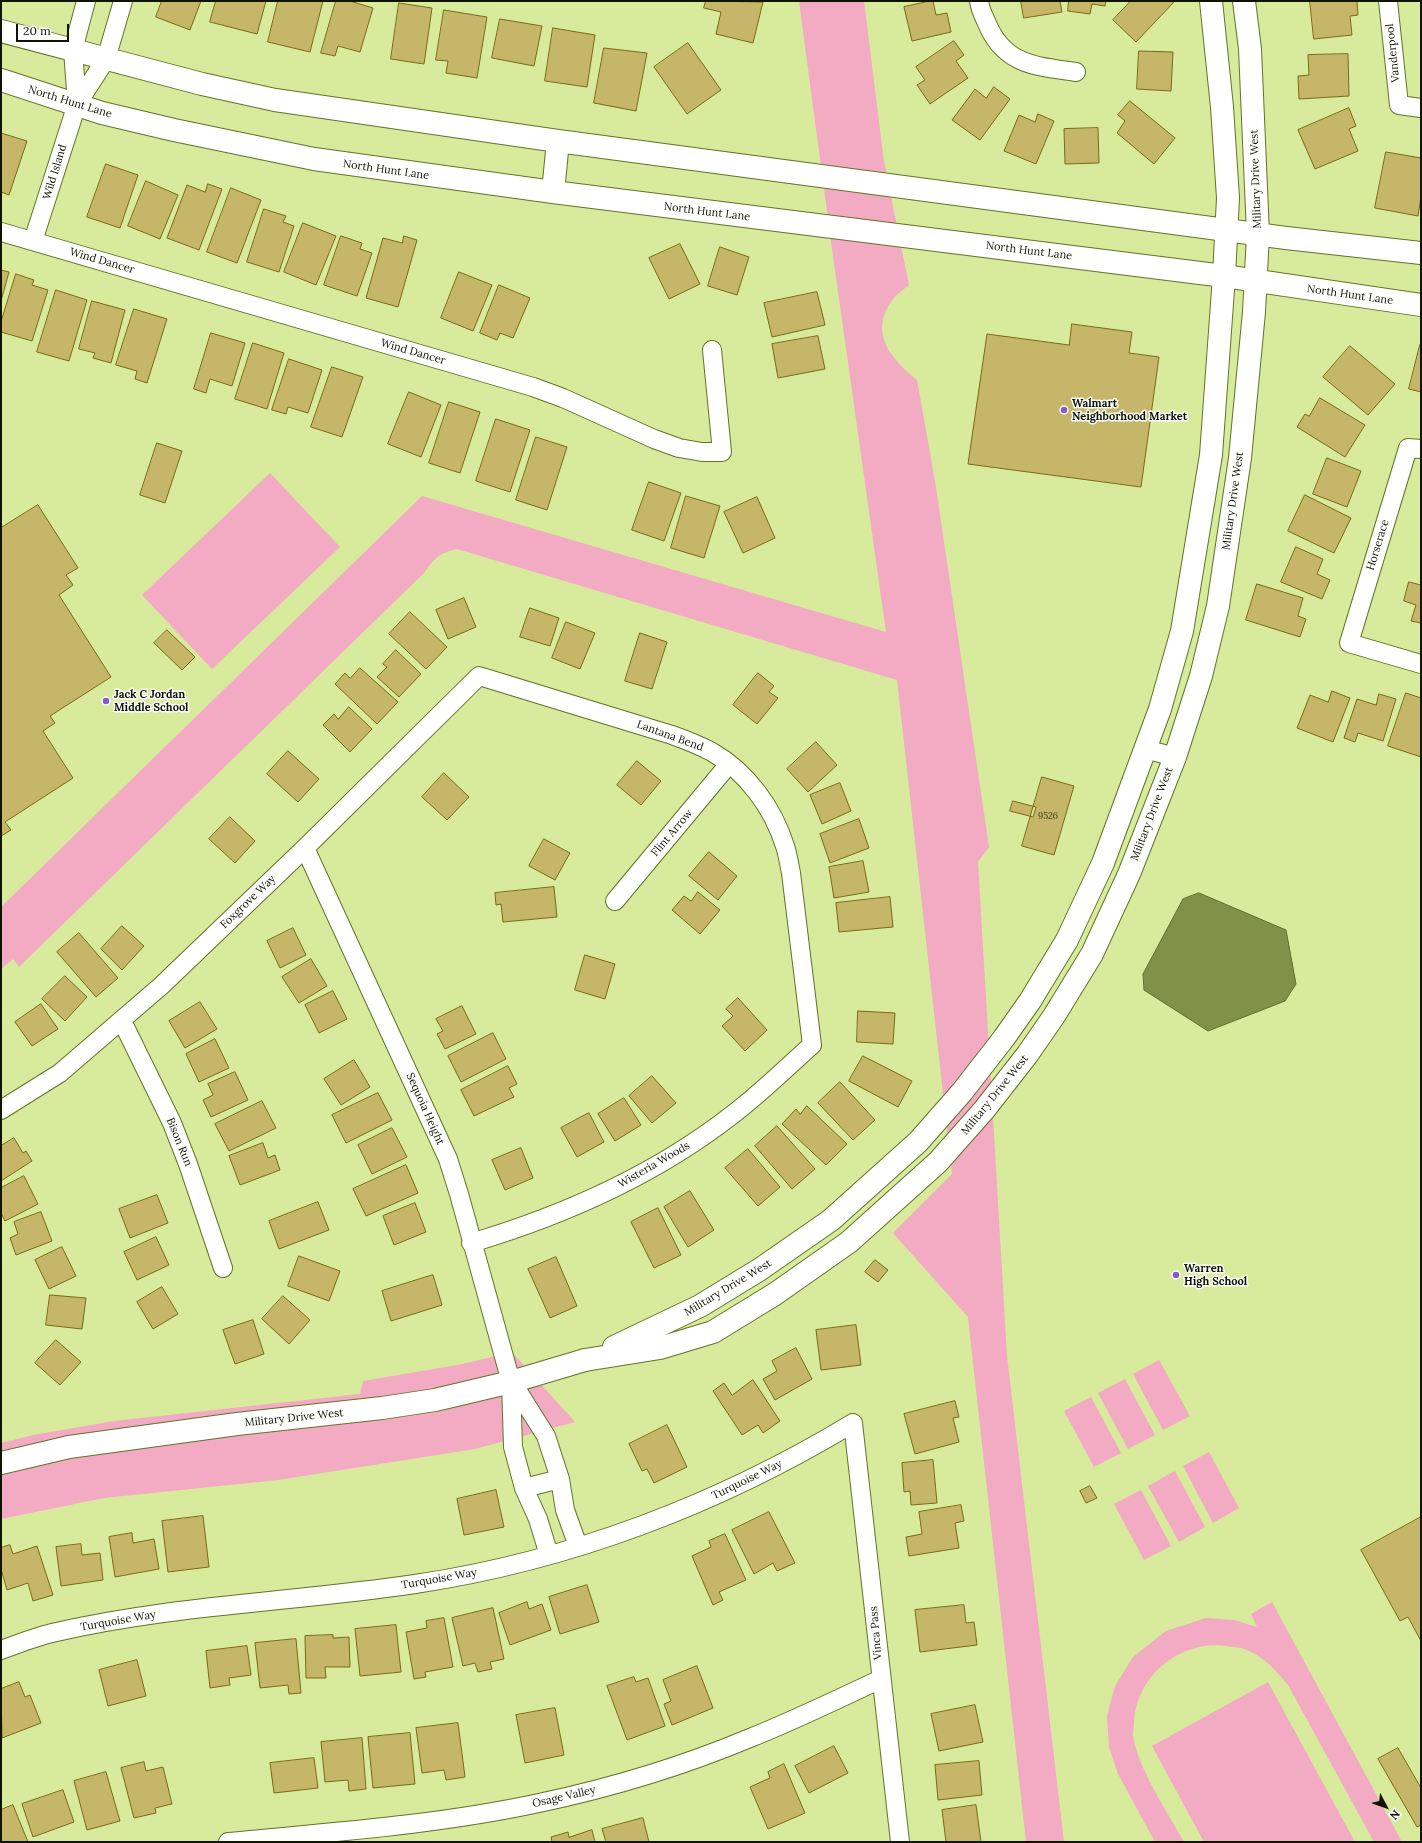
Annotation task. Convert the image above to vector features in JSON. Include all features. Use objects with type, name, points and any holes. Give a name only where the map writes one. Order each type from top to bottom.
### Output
[{"type":"main road","name":"Military Drive West","points":[[585,1360],[700,1306],[759,1270],[831,1220],[918,1142],[962,1092],[1004,1038],[1030,1001],[1066,940],[1103,863],[1160,709],[1184,619],[1211,455],[1228,198],[1222,107],[1211,1]]},
{"type":"main road","name":"Military Drive West","points":[[1,1463],[69,1447],[237,1424],[397,1406],[435,1400],[511,1382],[585,1360],[660,1348],[719,1328],[775,1294],[849,1242],[938,1162],[984,1110],[1027,1055],[1054,1016],[1092,954],[1129,874],[1175,757],[1201,676],[1218,606],[1240,458],[1258,234],[1250,49],[1244,1]]},
{"type":"main road","points":[[1,31],[202,84],[275,100],[558,141],[1258,234],[1421,253]]},
{"type":"main road","name":"North Hunt Lane","points":[[1,80],[102,113],[174,130],[314,159],[553,192],[1224,276],[1421,305]]},
{"type":"main road","points":[[553,192],[558,141]]},
{"type":"street","points":[[77,104],[73,50],[86,1]]},
{"type":"street","points":[[77,104],[106,59],[123,1]]},
{"type":"street","points":[[979,1],[991,36],[1009,55],[1033,66],[1076,72]]},
{"type":"street","name":"Vanderpool","points":[[1388,1],[1399,106],[1421,108]]},
{"type":"street","name":"Wild Island","points":[[33,241],[77,104]]},
{"type":"street","name":"Wind Dancer","points":[[1,232],[533,387],[563,398],[654,440],[679,448],[702,452],[722,452],[712,350]]},
{"type":"street","name":"Horserace","points":[[1414,448],[1349,643],[1421,664]]},
{"type":"street","name":"Lantana Bend","points":[[479,676],[672,735],[701,746],[729,764],[753,787],[777,825],[786,847],[791,873],[812,1045]]},
{"type":"street","name":"Foxgrove Way","points":[[1,1110],[60,1073],[161,986],[305,848],[479,676]]},
{"type":"street","points":[[1144,749],[1175,757]]},
{"type":"street","name":"Flint Arrow","points":[[615,901],[729,764]]},
{"type":"street","name":"Sequoia Height","points":[[305,848],[442,1146],[459,1194],[511,1382],[513,1447],[524,1488],[538,1519],[549,1555]]},
{"type":"street","name":"Bison Run","points":[[122,1021],[172,1123],[188,1164],[223,1268]]},
{"type":"street","name":"Wisteria Woods","points":[[472,1243],[519,1229],[552,1216],[610,1191],[641,1174],[702,1137],[733,1115],[812,1045]]},
{"type":"street","name":"Sequoia Height","points":[[511,1382],[546,1436],[560,1479],[566,1510],[578,1546]]},
{"type":"street","name":"Turquoise Way","points":[[1,1650],[49,1633],[114,1620],[174,1611],[414,1584],[469,1575],[549,1555],[644,1526],[732,1489],[824,1441],[853,1423]]},
{"type":"street","name":"Vinca Pass","points":[[853,1423],[900,1842]]},
{"type":"street","points":[[524,1488],[560,1479]]},
{"type":"street","name":"Osage Valley","points":[[228,1842],[414,1824],[493,1812],[584,1792],[620,1783],[749,1739],[881,1679]]},
{"type":"shaded area","points":[[799,1],[864,1],[884,162],[909,285],[893,299],[886,311],[882,322],[882,333],[886,344],[898,363],[917,380],[935,481],[989,847],[978,862],[1007,1356],[1064,1842],[1026,1842],[968,1317],[893,1233],[952,1174],[897,680],[457,549],[438,556],[425,572],[19,967],[13,959],[1,969],[1,907],[422,496],[886,632]]},
{"type":"shaded area","points":[[270,473],[340,547],[212,669],[142,595]]},
{"type":"shaded area","points":[[1199,893],[1286,930],[1296,984],[1285,1001],[1208,1031],[1144,990],[1143,974],[1183,899]]},
{"type":"shaded area","points":[[512,1352],[575,1422],[475,1449],[278,1480],[104,1498],[1,1519],[1,1443],[33,1435],[114,1421],[360,1394],[363,1381],[463,1364]]},
{"type":"shaded area","points":[[1159,1360],[1190,1416],[1163,1430],[1133,1374]]},
{"type":"shaded area","points":[[1125,1379],[1155,1435],[1128,1449],[1098,1393]]},
{"type":"shaded area","points":[[1091,1397],[1121,1453],[1094,1467],[1064,1411]]},
{"type":"shaded area","points":[[1209,1452],[1239,1508],[1213,1523],[1183,1466]]},
{"type":"shaded area","points":[[1175,1471],[1205,1527],[1179,1542],[1148,1486]]},
{"type":"shaded area","points":[[1141,1490],[1171,1546],[1144,1560],[1114,1504]]},
{"type":"shaded area","points":[[1272,1602],[1402,1842],[1374,1842],[1288,1685],[1265,1661],[1254,1653],[1242,1648],[1214,1645],[1197,1647],[1181,1653],[1154,1673],[1144,1687],[1137,1703],[1133,1735],[1140,1761],[1154,1790],[1184,1842],[1155,1842],[1118,1774],[1109,1747],[1107,1716],[1115,1686],[1133,1657],[1166,1631],[1206,1618],[1234,1620],[1257,1627],[1251,1614]]},
{"type":"shaded area","points":[[1268,1682],[1355,1842],[1204,1842],[1152,1746]]},
{"type":"building","points":[[162,1],[201,1],[190,30],[156,17]]},
{"type":"building","points":[[216,1],[266,1],[257,34],[210,22]]},
{"type":"building","points":[[278,1],[323,1],[310,52],[268,42]]},
{"type":"building","points":[[336,1],[350,1],[373,8],[360,52],[338,46],[335,56],[321,53]]},
{"type":"building","points":[[706,1],[763,2],[753,43],[716,34],[721,12],[704,8]]},
{"type":"building","points":[[933,1],[936,15],[947,13],[951,32],[912,41],[904,7]]},
{"type":"building","points":[[1021,1],[1060,1],[1062,12],[1024,18]]},
{"type":"building","points":[[1069,1],[1106,1],[1105,6],[1092,4],[1090,14],[1068,11]]},
{"type":"building","points":[[1131,1],[1174,2],[1136,42],[1113,20]]},
{"type":"building","points":[[1310,1],[1357,1],[1358,15],[1350,16],[1352,35],[1314,39]]},
{"type":"building","points":[[399,3],[432,8],[424,64],[391,59]]},
{"type":"building","points":[[444,10],[487,17],[477,78],[446,73],[448,61],[436,60]]},
{"type":"building","points":[[500,19],[542,26],[534,66],[492,58]]},
{"type":"building","points":[[553,28],[595,35],[587,87],[545,81]]},
{"type":"building","points":[[954,41],[964,55],[956,61],[968,78],[930,104],[917,85],[925,80],[916,67]]},
{"type":"building","points":[[688,43],[721,90],[687,114],[654,67]]},
{"type":"building","points":[[604,48],[647,53],[636,111],[594,103]]},
{"type":"building","points":[[1139,51],[1173,52],[1171,91],[1137,89]]},
{"type":"building","points":[[1348,54],[1349,96],[1299,99],[1298,76],[1309,75],[1308,55]]},
{"type":"building","points":[[994,87],[1010,99],[980,140],[952,120],[975,89],[986,98]]},
{"type":"building","points":[[1130,101],[1175,138],[1154,164],[1117,133],[1125,121],[1118,115]]},
{"type":"building","points":[[1349,108],[1356,126],[1349,129],[1358,151],[1315,169],[1298,130]]},
{"type":"building","points":[[1038,114],[1054,121],[1036,164],[1004,151],[1019,115],[1035,122]]},
{"type":"building","points":[[1098,128],[1099,163],[1065,164],[1064,129]]},
{"type":"building","points":[[1,133],[27,141],[9,195],[1,192]]},
{"type":"building","points":[[1386,152],[1421,158],[1421,197],[1418,216],[1375,208]]},
{"type":"building","points":[[106,164],[138,175],[120,228],[87,217]]},
{"type":"building","points":[[146,181],[178,195],[160,239],[128,226]]},
{"type":"building","points":[[208,184],[222,189],[199,250],[167,238],[187,185],[205,192]]},
{"type":"building","points":[[231,188],[261,200],[237,263],[207,252]]},
{"type":"building","points":[[264,209],[286,216],[283,222],[294,226],[279,272],[247,262]]},
{"type":"building","points":[[303,223],[336,236],[316,285],[284,272]]},
{"type":"building","points":[[341,236],[362,243],[360,249],[372,253],[357,296],[324,285]]},
{"type":"building","points":[[404,236],[417,240],[398,307],[366,298],[383,238],[402,243]]},
{"type":"building","points":[[680,244],[700,284],[669,299],[649,258]]},
{"type":"building","points":[[720,247],[749,257],[737,295],[708,286]]},
{"type":"building","points":[[1,270],[9,272],[1,301]]},
{"type":"building","points":[[459,272],[492,285],[473,331],[441,318]]},
{"type":"building","points":[[16,274],[34,280],[32,285],[48,290],[32,341],[1,332],[1,322]]},
{"type":"building","points":[[499,285],[530,298],[513,338],[500,333],[497,340],[480,333]]},
{"type":"building","points":[[56,290],[87,300],[69,361],[37,352]]},
{"type":"building","points":[[817,292],[825,325],[772,337],[764,303]]},
{"type":"building","points":[[92,301],[125,310],[111,363],[93,358],[95,353],[79,349]]},
{"type":"building","points":[[134,309],[167,319],[147,383],[135,379],[137,371],[116,365]]},
{"type":"building","name":"Walmart Neighborhood Market","points":[[1072,324],[1132,332],[1129,353],[1159,357],[1141,487],[968,464],[987,334],[1069,345]]},
{"type":"building","points":[[211,333],[245,343],[232,386],[210,379],[206,393],[194,389]]},
{"type":"building","points":[[818,336],[825,369],[778,378],[772,344]]},
{"type":"building","points":[[253,343],[284,353],[267,409],[235,399]]},
{"type":"building","points":[[1420,345],[1421,346],[1421,392],[1409,389]]},
{"type":"building","points":[[1350,346],[1395,384],[1368,415],[1323,377]]},
{"type":"building","points":[[289,359],[322,370],[308,413],[288,407],[286,414],[272,410]]},
{"type":"building","points":[[332,367],[363,377],[342,437],[311,427]]},
{"type":"building","points":[[409,392],[441,405],[421,457],[388,444]]},
{"type":"building","points":[[1320,398],[1365,425],[1345,457],[1297,427],[1305,414],[1309,416]]},
{"type":"building","points":[[449,402],[480,412],[460,473],[429,463]]},
{"type":"building","points":[[496,419],[530,430],[510,492],[476,481]]},
{"type":"building","points":[[536,437],[567,447],[547,510],[516,500]]},
{"type":"building","points":[[157,443],[182,451],[165,503],[140,495]]},
{"type":"building","points":[[1327,458],[1361,471],[1347,507],[1313,494]]},
{"type":"building","points":[[649,482],[681,493],[664,541],[632,530]]},
{"type":"building","points":[[1305,495],[1351,518],[1334,553],[1288,531]]},
{"type":"building","points":[[686,496],[720,506],[704,558],[671,548]]},
{"type":"building","points":[[757,497],[775,538],[743,553],[724,512]]},
{"type":"building","points":[[38,505],[78,568],[66,575],[73,585],[59,595],[111,677],[50,716],[55,723],[43,731],[73,778],[5,822],[11,830],[1,836],[1,528]]},
{"type":"building","points":[[1296,547],[1323,559],[1317,574],[1330,580],[1322,599],[1281,582]]},
{"type":"building","points":[[1409,582],[1421,585],[1421,623],[1411,621],[1416,605],[1404,601]]},
{"type":"building","points":[[1257,584],[1303,598],[1298,616],[1306,619],[1300,637],[1246,620]]},
{"type":"building","points":[[464,598],[476,627],[448,639],[436,610]]},
{"type":"building","points":[[530,608],[559,618],[550,646],[520,637]]},
{"type":"building","points":[[410,612],[447,647],[426,669],[389,634]]},
{"type":"building","points":[[566,622],[595,633],[580,669],[552,658]]},
{"type":"building","points":[[167,630],[195,657],[182,670],[154,643]]},
{"type":"building","points":[[640,633],[667,642],[652,689],[625,681]]},
{"type":"building","points":[[396,650],[421,674],[399,697],[377,677],[387,667],[383,664]]},
{"type":"building","points":[[360,668],[398,702],[377,724],[335,684],[345,673],[350,678]]},
{"type":"building","points":[[758,673],[774,686],[769,692],[778,698],[757,724],[733,705]]},
{"type":"building","points":[[1332,691],[1350,698],[1333,742],[1297,728],[1310,695],[1328,702]]},
{"type":"building","points":[[1406,693],[1421,698],[1421,757],[1388,746]]},
{"type":"building","points":[[1379,694],[1396,699],[1383,741],[1358,733],[1355,742],[1344,738],[1357,699],[1376,705]]},
{"type":"building","points":[[349,707],[372,729],[350,752],[323,725],[334,714],[338,719]]},
{"type":"building","points":[[816,742],[837,765],[808,792],[787,769]]},
{"type":"building","points":[[288,751],[319,779],[298,802],[267,774]]},
{"type":"building","points":[[637,761],[661,781],[641,805],[617,785]]},
{"type":"building","points":[[444,773],[469,797],[447,820],[422,797]]},
{"type":"building","points":[[1042,777],[1074,786],[1054,855],[1022,846]]},
{"type":"building","points":[[840,783],[851,811],[822,824],[810,795]]},
{"type":"building","points":[[1013,801],[1036,807],[1033,817],[1010,811]]},
{"type":"building","points":[[230,817],[255,841],[235,863],[209,839]]},
{"type":"building","points":[[859,819],[869,848],[830,863],[820,834]]},
{"type":"building","points":[[544,839],[570,853],[555,880],[529,866]]},
{"type":"building","points":[[709,852],[737,876],[718,900],[689,876]]},
{"type":"building","points":[[863,861],[869,892],[834,898],[829,867]]},
{"type":"building","points":[[554,887],[557,917],[503,922],[501,904],[496,905],[495,893]]},
{"type":"building","points":[[698,892],[720,910],[700,934],[672,910],[684,896],[691,901]]},
{"type":"building","points":[[890,897],[893,927],[839,932],[836,903]]},
{"type":"building","points":[[122,926],[144,946],[122,970],[101,949]]},
{"type":"building","points":[[293,928],[306,955],[280,968],[267,941]]},
{"type":"building","points":[[79,933],[118,978],[96,997],[57,952]]},
{"type":"building","points":[[585,955],[615,964],[605,999],[575,990]]},
{"type":"building","points":[[311,959],[327,986],[299,1003],[282,977]]},
{"type":"building","points":[[65,976],[87,997],[65,1021],[42,999]]},
{"type":"building","points":[[333,991],[347,1019],[319,1033],[305,1005]]},
{"type":"building","points":[[738,998],[767,1030],[745,1051],[722,1026],[733,1016],[726,1009]]},
{"type":"building","points":[[200,1002],[217,1029],[185,1048],[169,1021]]},
{"type":"building","points":[[41,1004],[58,1029],[32,1046],[15,1022]]},
{"type":"building","points":[[462,1006],[476,1034],[445,1049],[437,1034],[443,1031],[436,1019]]},
{"type":"building","points":[[858,1011],[895,1013],[893,1044],[857,1042]]},
{"type":"building","points":[[493,1033],[506,1059],[461,1082],[448,1056]]},
{"type":"building","points":[[215,1039],[229,1068],[199,1082],[186,1054]]},
{"type":"building","points":[[863,1056],[912,1081],[898,1107],[849,1081]]},
{"type":"building","points":[[354,1060],[370,1087],[341,1105],[324,1079]]},
{"type":"building","points":[[508,1066],[517,1084],[509,1088],[514,1097],[474,1116],[461,1090]]},
{"type":"building","points":[[235,1072],[248,1100],[211,1117],[203,1100],[213,1095],[208,1084]]},
{"type":"building","points":[[652,1076],[676,1103],[652,1123],[629,1096]]},
{"type":"building","points":[[840,1082],[875,1120],[853,1140],[818,1103]]},
{"type":"building","points":[[378,1093],[392,1120],[346,1143],[332,1115]]},
{"type":"building","points":[[624,1098],[641,1125],[615,1141],[598,1114]]},
{"type":"building","points":[[262,1101],[276,1128],[229,1151],[215,1124]]},
{"type":"building","points":[[807,1106],[847,1144],[826,1165],[782,1124],[796,1109],[800,1114]]},
{"type":"building","points":[[589,1113],[604,1142],[577,1157],[561,1128]]},
{"type":"building","points":[[777,1126],[815,1169],[792,1189],[755,1146]]},
{"type":"building","points":[[392,1128],[407,1157],[372,1174],[358,1145]]},
{"type":"building","points":[[14,1138],[23,1153],[26,1151],[32,1161],[1,1181],[1,1146]]},
{"type":"building","points":[[263,1143],[268,1158],[275,1155],[280,1170],[240,1185],[229,1156]]},
{"type":"building","points":[[521,1148],[533,1178],[505,1190],[492,1160]]},
{"type":"building","points":[[748,1149],[780,1187],[758,1206],[725,1168]]},
{"type":"building","points":[[406,1165],[418,1193],[366,1216],[353,1189]]},
{"type":"building","points":[[24,1176],[38,1204],[5,1221],[1,1213],[1,1188]]},
{"type":"building","points":[[690,1191],[714,1230],[688,1247],[664,1207]]},
{"type":"building","points":[[157,1195],[168,1223],[130,1238],[119,1209]]},
{"type":"building","points":[[318,1202],[329,1230],[279,1249],[269,1221]]},
{"type":"building","points":[[415,1203],[426,1232],[394,1245],[383,1216]]},
{"type":"building","points":[[658,1208],[681,1255],[654,1268],[631,1222]]},
{"type":"building","points":[[41,1212],[52,1241],[16,1255],[10,1238],[18,1234],[14,1222]]},
{"type":"building","points":[[156,1237],[169,1265],[137,1280],[124,1252]]},
{"type":"building","points":[[62,1247],[76,1276],[49,1289],[35,1260]]},
{"type":"building","points":[[299,1256],[340,1271],[329,1301],[288,1286]]},
{"type":"building","points":[[556,1257],[577,1306],[550,1318],[528,1269]]},
{"type":"building","points":[[875,1260],[888,1270],[878,1282],[865,1272]]},
{"type":"building","points":[[433,1275],[442,1305],[391,1321],[382,1291]]},
{"type":"building","points":[[162,1287],[178,1314],[153,1329],[137,1302]]},
{"type":"building","points":[[50,1295],[86,1298],[82,1329],[46,1325]]},
{"type":"building","points":[[283,1296],[310,1320],[289,1344],[262,1319]]},
{"type":"building","points":[[253,1320],[264,1354],[235,1364],[223,1330]]},
{"type":"building","points":[[856,1325],[861,1365],[821,1370],[816,1330]]},
{"type":"building","points":[[56,1340],[81,1362],[60,1385],[35,1363]]},
{"type":"building","points":[[796,1348],[812,1379],[775,1400],[763,1379],[777,1371],[772,1361]]},
{"type":"building","points":[[753,1380],[780,1421],[763,1433],[758,1425],[742,1435],[713,1391],[724,1383],[732,1395]]},
{"type":"building","points":[[955,1401],[959,1417],[953,1418],[959,1442],[915,1454],[904,1414]]},
{"type":"building","points":[[667,1425],[687,1467],[654,1483],[647,1469],[642,1471],[629,1444]]},
{"type":"building","points":[[933,1460],[937,1503],[911,1505],[910,1491],[904,1492],[902,1463]]},
{"type":"building","points":[[1090,1486],[1097,1498],[1086,1503],[1080,1491]]},
{"type":"building","points":[[496,1490],[504,1527],[464,1535],[457,1499]]},
{"type":"building","points":[[961,1505],[964,1521],[955,1523],[959,1548],[909,1556],[906,1537],[922,1534],[919,1512]]},
{"type":"building","points":[[769,1512],[795,1563],[777,1571],[773,1563],[754,1574],[732,1530]]},
{"type":"building","points":[[203,1516],[209,1567],[168,1572],[162,1521]]},
{"type":"building","points":[[1421,1517],[1421,1641],[1408,1617],[1400,1621],[1361,1550]]},
{"type":"building","points":[[132,1533],[133,1543],[154,1539],[159,1569],[115,1577],[109,1537]]},
{"type":"building","points":[[725,1534],[746,1580],[719,1592],[723,1600],[713,1605],[692,1556],[711,1547],[709,1541]]},
{"type":"building","points":[[81,1544],[82,1555],[100,1553],[103,1580],[61,1586],[56,1547]]},
{"type":"building","points":[[10,1545],[13,1554],[37,1546],[53,1595],[33,1601],[28,1583],[7,1590],[1,1569],[1,1548]]},
{"type":"building","points":[[587,1585],[599,1622],[560,1634],[549,1597]]},
{"type":"building","points":[[527,1602],[529,1609],[542,1604],[551,1630],[510,1645],[499,1613]]},
{"type":"building","points":[[964,1605],[966,1623],[974,1622],[977,1645],[920,1652],[915,1610]]},
{"type":"building","points":[[493,1608],[504,1659],[490,1662],[492,1669],[478,1672],[475,1663],[463,1666],[452,1618]]},
{"type":"building","points":[[444,1618],[453,1667],[425,1672],[426,1677],[414,1679],[406,1632],[427,1628],[426,1621]]},
{"type":"building","points":[[396,1625],[401,1672],[360,1676],[355,1629]]},
{"type":"building","points":[[333,1635],[333,1638],[349,1637],[350,1667],[325,1667],[326,1678],[306,1678],[305,1636]]},
{"type":"building","points":[[296,1639],[301,1693],[289,1694],[288,1685],[260,1688],[255,1643]]},
{"type":"building","points":[[247,1646],[251,1675],[229,1678],[230,1685],[210,1688],[206,1651]]},
{"type":"building","points":[[137,1660],[146,1696],[108,1706],[99,1670]]},
{"type":"building","points":[[697,1666],[713,1708],[672,1725],[664,1704],[671,1701],[663,1680]]},
{"type":"building","points":[[634,1677],[636,1682],[648,1678],[665,1726],[627,1740],[607,1686]]},
{"type":"building","points":[[19,1682],[25,1697],[30,1695],[41,1723],[2,1738],[1,1689]]},
{"type":"building","points":[[975,1705],[983,1742],[939,1751],[931,1714]]},
{"type":"building","points":[[555,1708],[564,1755],[525,1763],[516,1715]]},
{"type":"building","points":[[458,1723],[465,1777],[446,1780],[444,1770],[422,1773],[416,1728]]},
{"type":"building","points":[[410,1733],[415,1784],[373,1788],[368,1737]]},
{"type":"building","points":[[362,1738],[366,1789],[349,1791],[348,1780],[325,1782],[321,1742]]},
{"type":"building","points":[[834,1746],[848,1773],[809,1793],[795,1766]]},
{"type":"building","points":[[1398,1748],[1421,1788],[1421,1825],[1417,1827],[1378,1759]]},
{"type":"building","points":[[314,1758],[318,1788],[274,1793],[270,1763]]},
{"type":"building","points":[[979,1761],[982,1795],[938,1800],[935,1765]]},
{"type":"building","points":[[144,1762],[146,1771],[163,1767],[172,1804],[155,1808],[156,1813],[134,1818],[121,1768]]},
{"type":"building","points":[[784,1764],[805,1813],[768,1829],[750,1787],[770,1778],[768,1772]]},
{"type":"building","points":[[106,1772],[120,1821],[87,1830],[74,1781]]},
{"type":"building","points":[[63,1790],[74,1822],[33,1837],[22,1804]]},
{"type":"building","points":[[13,1805],[28,1842],[1,1842],[1,1810]]},
{"type":"building","points":[[976,1805],[981,1842],[946,1842],[942,1810]]},
{"type":"building","points":[[643,1818],[649,1842],[606,1842],[602,1829]]},
{"type":"building","points":[[592,1830],[595,1842],[552,1842],[551,1837],[568,1832],[569,1837]]},
{"type":"place","name":"Walmart Neighborhood Market","points":[[1064,410]]},
{"type":"place","name":"Jack C Jordan Middle School","points":[[106,701]]},
{"type":"place","name":"Warren High School","points":[[1176,1275]]}]
